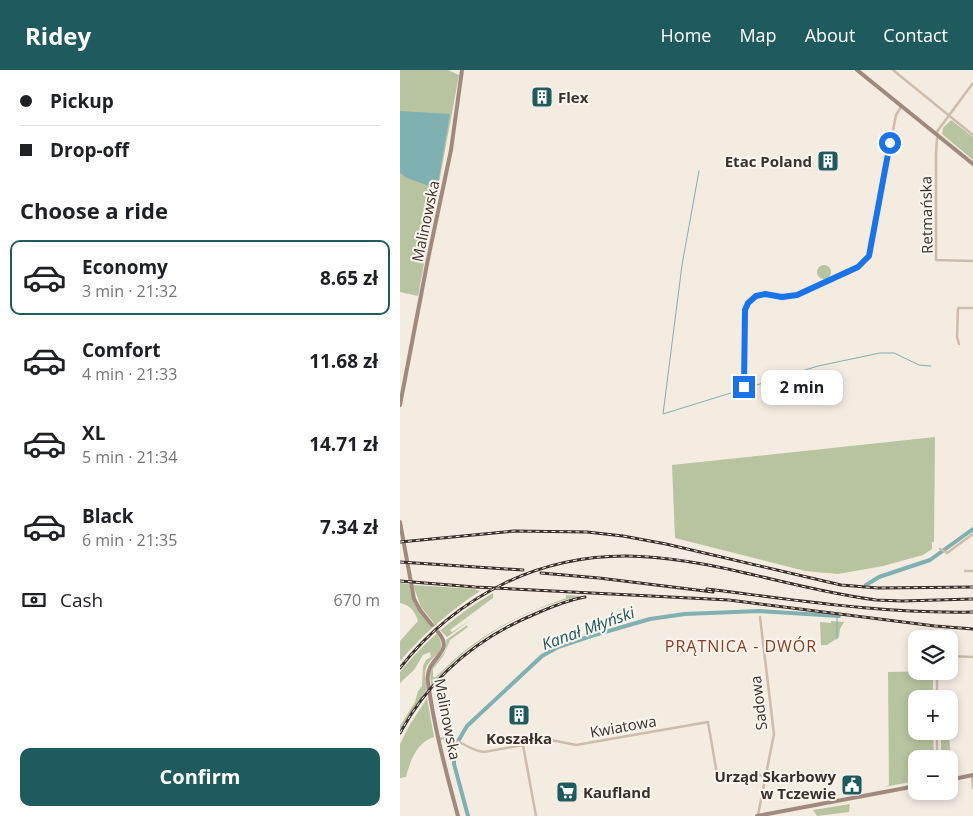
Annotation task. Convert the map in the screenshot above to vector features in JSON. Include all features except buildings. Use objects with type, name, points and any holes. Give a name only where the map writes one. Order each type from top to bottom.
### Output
[{"type":"street","name":"Malinowska","points":[[400,406],[451,150],[462,70]]},
{"type":"street","points":[[857,70],[973,164]]},
{"type":"street","points":[[893,70],[973,135]]},
{"type":"street","points":[[938,134],[949,115],[973,83]]},
{"type":"street","points":[[744,387],[745,310],[751,299],[763,294],[786,297],[797,295],[858,267],[869,256],[896,115],[902,105]]},
{"type":"street","name":"Retmańska","points":[[938,134],[936,152],[936,260],[973,261]]},
{"type":"street","points":[[959,344],[957,337],[958,308],[973,308]]},
{"type":"street","points":[[400,522],[413,596],[420,610],[432,625]]},
{"type":"street","points":[[940,548],[946,553],[973,534]]},
{"type":"street","points":[[965,571],[973,570]]},
{"type":"street","name":"Sadowa","points":[[757,816],[774,734],[760,617]]},
{"type":"street","name":"Malinowska","points":[[438,632],[444,641],[444,648],[430,666],[427,676],[438,739],[458,816]]},
{"type":"street","points":[[958,656],[973,657]]},
{"type":"street","name":"Kwiatowa","points":[[438,739],[448,737],[482,752],[555,740],[576,745],[708,722],[718,780],[749,774],[766,776]]},
{"type":"street","points":[[523,745],[536,816]]},
{"type":"street","points":[[958,778],[973,775],[973,788]]},
{"type":"street","points":[[757,816],[908,788]]},
{"type":"green space","points":[[400,70],[448,70],[459,75],[418,296],[400,292]]},
{"type":"green space","points":[[951,120],[973,137],[973,160],[942,134],[943,128]]},
{"type":"green space","points":[[821,265],[827,265],[831,272],[827,279],[821,279],[817,275],[817,269]]},
{"type":"green space","points":[[935,437],[934,542],[932,542],[932,549],[923,555],[883,566],[838,574],[805,571],[675,538],[672,465]]},
{"type":"green space","points":[[400,583],[409,584],[416,607],[431,626],[434,623],[421,607],[413,585],[480,591],[438,623],[400,661],[400,641],[418,621],[412,609],[400,603]]},
{"type":"green space","points":[[493,593],[493,598],[450,630],[452,632],[472,619],[447,637],[440,630]]},
{"type":"green space","points":[[566,595],[582,596],[561,601],[548,606],[566,598]]},
{"type":"green space","points":[[831,621],[844,622],[840,629],[839,637],[827,645],[821,645],[820,622],[831,623]]},
{"type":"green space","points":[[509,622],[480,640],[462,654],[431,685],[431,670],[446,649],[446,640],[467,625],[468,627],[450,640],[444,655],[433,669],[433,677],[436,677],[466,650],[481,639],[496,629]]},
{"type":"green space","points":[[437,633],[441,649],[426,668],[427,689],[400,729],[422,686],[423,666],[426,660],[431,657],[430,652],[423,655],[414,670],[400,683],[400,672]]},
{"type":"green space","points":[[888,672],[908,672],[908,680],[933,680],[933,690],[908,690],[908,740],[933,740],[934,750],[908,750],[908,782],[884,787],[889,785]]},
{"type":"green space","points":[[427,698],[434,737],[423,743],[412,759],[406,777],[400,778],[400,744]]},
{"type":"green space","points":[[941,740],[949,740],[951,750],[941,750]]},
{"type":"green space","points":[[850,804],[849,812],[817,816],[813,810]]},
{"type":"water","points":[[400,111],[450,114],[438,183],[432,187],[407,178],[400,173]]},
{"type":"waterway","points":[[699,171],[682,265],[663,414],[818,366],[880,353],[894,353],[919,365],[931,366]]},
{"type":"waterway","name":"Kanał Młyński","points":[[866,585],[879,577],[930,560],[973,529]]},
{"type":"waterway","name":"Kanał Młyński","points":[[468,816],[454,764],[457,743],[467,726],[542,656],[558,647],[650,619],[685,614],[759,611],[839,616]]},
{"type":"waterway","points":[[837,617],[837,639]]},
{"type":"railway","points":[[400,542],[514,531],[587,532],[666,544],[841,585],[878,588],[973,587]]},
{"type":"railway","points":[[400,668],[422,642],[461,609],[490,591],[505,583],[553,565],[600,557],[645,557],[690,562],[828,592],[876,600],[973,599]]},
{"type":"railway","points":[[400,562],[523,570]]},
{"type":"railway","points":[[541,573],[713,592]]},
{"type":"railway","points":[[400,581],[475,587],[729,600],[935,626],[973,629]]},
{"type":"railway","points":[[707,589],[873,609],[973,612]]},
{"type":"railway","points":[[400,733],[426,695],[457,662],[475,648],[494,635],[535,614],[553,606],[585,597]]},
{"type":"place","name":"Flex","points":[[542,97]]},
{"type":"place","name":"Etac Poland","points":[[828,161]]},
{"type":"place","name":"Koszałka","points":[[519,715]]},
{"type":"place","name":"Urząd Skarbowy w Tczewie","points":[[852,785]]},
{"type":"place","name":"Kaufland","points":[[567,792]]},
{"type":"district","name":"PRĄTNICA - DWÓR","points":[[741,646]]},
{"type":"route","points":[[744,387],[745,310],[751,299],[763,294],[786,297],[797,295],[858,267],[869,256],[890,143]]}]
